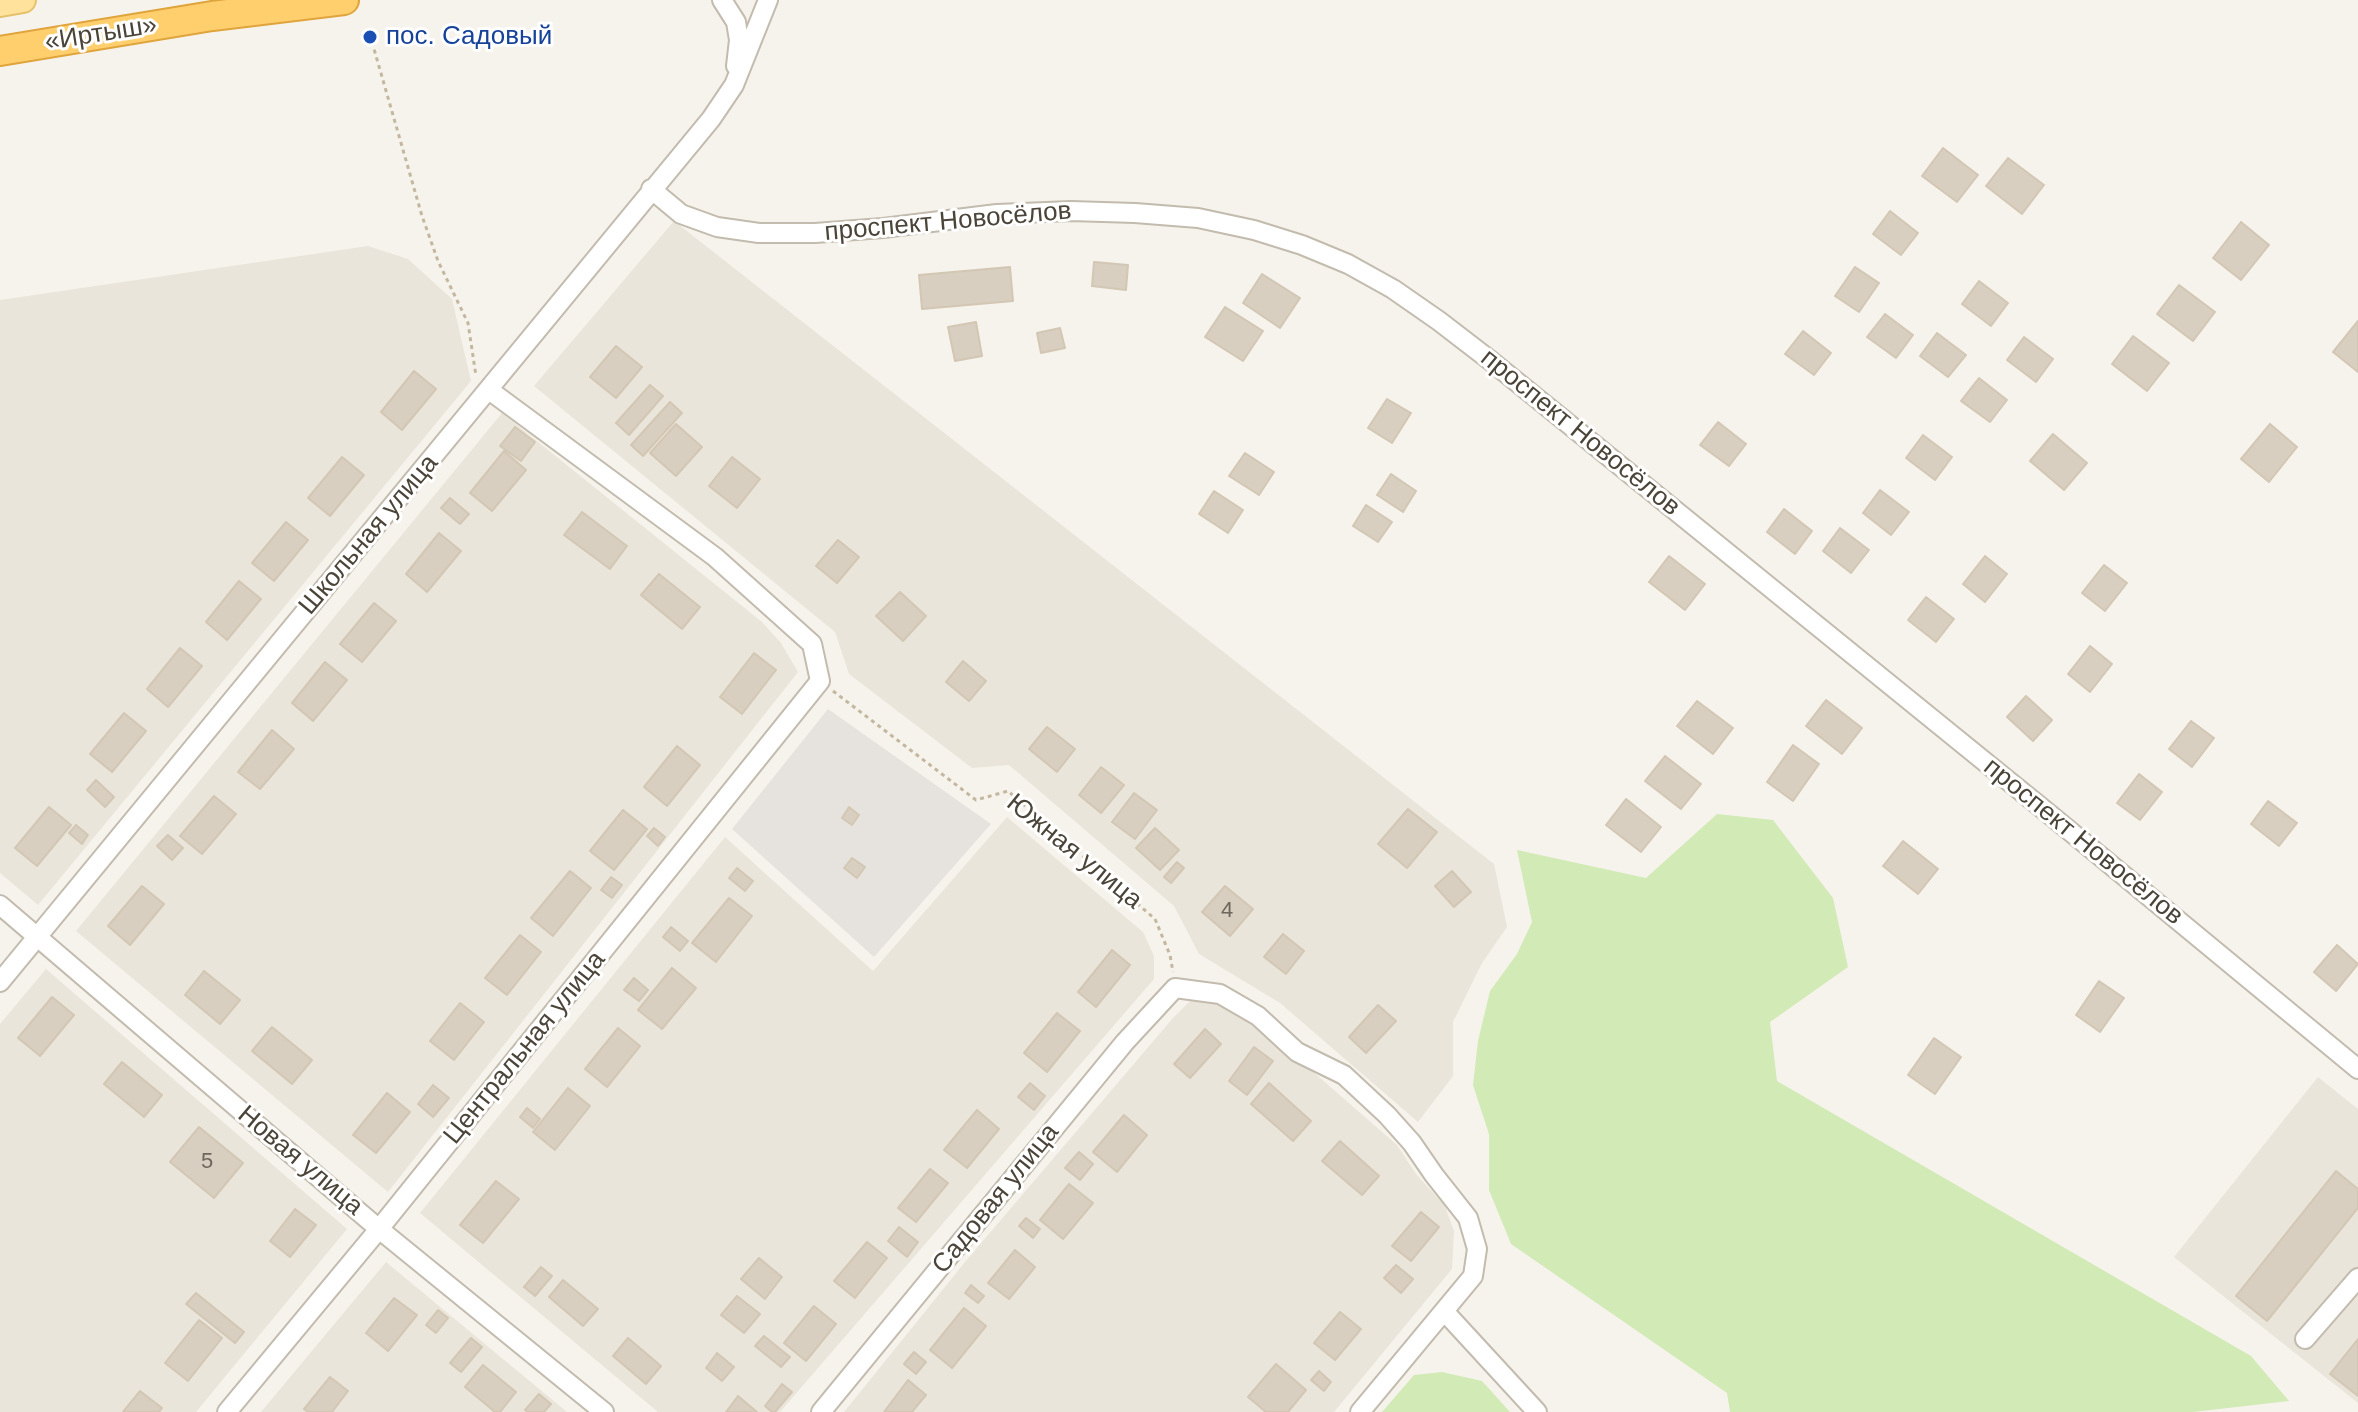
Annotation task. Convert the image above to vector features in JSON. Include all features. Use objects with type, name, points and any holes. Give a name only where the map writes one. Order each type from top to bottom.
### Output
[{"type":"highway","name":"«Иртыш»","points":[[0,51],[212,16],[344,0]]},
{"type":"main road","points":[[0,4],[23,0]]},
{"type":"street","points":[[722,0],[736,22],[739,40],[734,85]]},
{"type":"street","name":"Школьная улица","points":[[0,982],[711,119],[734,85],[768,0]]},
{"type":"street","name":"проспект Новосёлов","points":[[651,189],[681,214],[717,227],[759,233],[856,230],[997,214],[1071,211],[1135,213],[1198,218],[1254,230],[1348,264],[1405,297],[1481,353],[2358,1069]]},
{"type":"street","points":[[489,390],[715,557],[812,644],[820,681]]},
{"type":"street","name":"Центральная улица","points":[[227,1412],[379,1229],[820,681]]},
{"type":"street","name":"Новая улица","points":[[0,905],[379,1229],[604,1412]]},
{"type":"street","points":[[1175,988],[1220,994],[1258,1016],[1297,1052],[1344,1075],[1412,1143],[1468,1218],[1477,1249],[1473,1276],[1360,1412]]},
{"type":"street","name":"Садовая улица","points":[[821,1412],[1115,1055],[1175,988]]},
{"type":"street","points":[[2305,1339],[2358,1278]]},
{"type":"street","points":[[1444,1311],[1537,1412]]},
{"type":"path","points":[[372,42],[432,246],[468,323],[474,374],[489,390]]},
{"type":"path","name":"Южная улица","points":[[820,681],[976,800],[1008,791],[1155,919],[1170,955],[1175,988]]},
{"type":"shaded area","points":[[674,221],[1494,864],[1507,927],[1482,963],[1453,1022],[1453,1076],[1418,1122],[1280,1003],[1199,954],[1174,906],[1009,765],[972,768],[849,674],[835,632],[534,386]]},
{"type":"shaded area","points":[[368,246],[408,259],[452,299],[471,381],[38,905],[0,873],[0,300]]},
{"type":"shaded area","points":[[502,413],[762,622],[781,643],[798,672],[388,1192],[76,931]]},
{"type":"shaded area","points":[[828,709],[991,824],[874,957],[732,829]]},
{"type":"shaded area","points":[[1007,817],[1143,932],[1154,956],[1154,979],[780,1412],[658,1412],[420,1213],[725,837],[873,971]]},
{"type":"shaded area","points":[[46,969],[347,1229],[196,1412],[0,1412],[0,1024]]},
{"type":"shaded area","points":[[1216,999],[1249,1016],[1397,1145],[1416,1174],[1445,1206],[1454,1231],[1452,1269],[1334,1412],[844,1412],[965,1262],[1173,1018],[1190,1001]]},
{"type":"shaded area","points":[[2318,1077],[2358,1109],[2358,1403],[2174,1257]]},
{"type":"shaded area","points":[[386,1262],[567,1412],[261,1412]]},
{"type":"green space","points":[[1717,814],[1773,820],[1833,898],[1848,967],[1770,1022],[1777,1081],[2251,1356],[2289,1401],[2193,1412],[1730,1412],[1727,1393],[1511,1244],[1489,1190],[1489,1134],[1473,1085],[1478,1041],[1490,991],[1517,954],[1532,922],[1517,850],[1646,878]]},
{"type":"green space","points":[[1442,1372],[1482,1381],[1510,1412],[1382,1412],[1414,1375]]},
{"type":"building","points":[[1943,148],[1978,175],[1957,202],[1922,176]]},
{"type":"building","points":[[2008,158],[2044,185],[2022,214],[1986,186]]},
{"type":"building","points":[[1890,211],[1918,233],[1901,255],[1873,234]]},
{"type":"building","points":[[2241,222],[2269,245],[2241,280],[2213,258]]},
{"type":"building","points":[[1094,262],[1128,265],[1126,290],[1092,286]]},
{"type":"building","points":[[1010,267],[1013,301],[922,309],[919,275]]},
{"type":"building","points":[[1855,267],[1879,283],[1859,312],[1835,296]]},
{"type":"building","points":[[1262,274],[1300,298],[1280,328],[1243,303]]},
{"type":"building","points":[[1979,281],[2008,303],[1991,326],[1962,304]]},
{"type":"building","points":[[2179,285],[2215,312],[2193,341],[2157,314]]},
{"type":"building","points":[[1225,307],[1263,331],[1243,361],[1205,337]]},
{"type":"building","points":[[1885,314],[1913,335],[1896,358],[1867,337]]},
{"type":"building","points":[[2358,321],[2358,372],[2333,352]]},
{"type":"building","points":[[976,322],[982,356],[955,361],[948,327]]},
{"type":"building","points":[[1060,328],[1065,348],[1041,353],[1037,333]]},
{"type":"building","points":[[1803,331],[1831,353],[1814,375],[1785,354]]},
{"type":"building","points":[[1937,333],[1966,355],[1948,377],[1920,356]]},
{"type":"building","points":[[2133,336],[2169,363],[2147,391],[2112,364]]},
{"type":"building","points":[[2024,337],[2053,359],[2036,382],[2007,360]]},
{"type":"building","points":[[616,346],[642,367],[616,398],[590,377]]},
{"type":"building","points":[[414,371],[436,389],[402,430],[381,412]]},
{"type":"building","points":[[1979,378],[2007,400],[1990,422],[1961,401]]},
{"type":"building","points":[[650,385],[663,396],[629,435],[616,423]]},
{"type":"building","points":[[1387,399],[1411,413],[1392,443],[1368,428]]},
{"type":"building","points":[[670,402],[682,413],[643,456],[631,445]]},
{"type":"building","points":[[1718,422],[1746,444],[1729,466],[1700,445]]},
{"type":"building","points":[[676,424],[702,447],[676,476],[650,453]]},
{"type":"building","points":[[2270,424],[2297,447],[2269,482],[2241,459]]},
{"type":"building","points":[[515,427],[535,442],[521,461],[500,446]]},
{"type":"building","points":[[2053,434],[2087,463],[2064,490],[2030,461]]},
{"type":"building","points":[[1923,435],[1952,457],[1935,480],[1906,458]]},
{"type":"building","points":[[504,451],[526,470],[492,511],[470,493]]},
{"type":"building","points":[[1245,453],[1274,472],[1259,495],[1229,476]]},
{"type":"building","points":[[342,457],[364,475],[330,516],[308,498]]},
{"type":"building","points":[[732,457],[760,479],[737,508],[709,486]]},
{"type":"building","points":[[1391,474],[1416,491],[1403,512],[1377,495]]},
{"type":"building","points":[[1880,490],[1909,512],[1891,535],[1863,513]]},
{"type":"building","points":[[1214,491],[1243,510],[1228,533],[1199,514]]},
{"type":"building","points":[[450,498],[469,514],[460,524],[441,508]]},
{"type":"building","points":[[1366,505],[1392,522],[1378,542],[1353,526]]},
{"type":"building","points":[[1784,509],[1812,531],[1795,554],[1767,532]]},
{"type":"building","points":[[582,512],[627,546],[610,569],[564,535]]},
{"type":"building","points":[[286,522],[308,540],[274,581],[252,563]]},
{"type":"building","points":[[1840,528],[1869,550],[1851,573],[1823,551]]},
{"type":"building","points":[[439,533],[461,551],[427,592],[406,574]]},
{"type":"building","points":[[838,540],[859,557],[837,583],[816,566]]},
{"type":"building","points":[[1669,556],[1705,584],[1685,610],[1649,582]]},
{"type":"building","points":[[1985,556],[2007,574],[1985,602],[1963,584]]},
{"type":"building","points":[[2104,565],[2127,583],[2105,611],[2082,593]]},
{"type":"building","points":[[659,574],[700,607],[682,629],[641,595]]},
{"type":"building","points":[[239,581],[261,599],[227,640],[206,622]]},
{"type":"building","points":[[900,592],[926,616],[903,641],[876,616]]},
{"type":"building","points":[[1926,597],[1954,619],[1936,642],[1908,620]]},
{"type":"building","points":[[374,603],[396,621],[362,662],[340,644]]},
{"type":"building","points":[[2090,646],[2112,664],[2090,692],[2068,674]]},
{"type":"building","points":[[180,648],[202,666],[168,707],[147,689]]},
{"type":"building","points":[[754,653],[776,670],[742,714],[720,697]]},
{"type":"building","points":[[963,661],[986,681],[969,701],[946,682]]},
{"type":"building","points":[[325,662],[347,680],[313,721],[292,703]]},
{"type":"building","points":[[2026,696],[2052,720],[2033,741],[2007,717]]},
{"type":"building","points":[[1826,700],[1862,728],[1842,754],[1806,726]]},
{"type":"building","points":[[1697,701],[1733,728],[1713,754],[1677,726]]},
{"type":"building","points":[[124,713],[146,731],[112,772],[90,754]]},
{"type":"building","points":[[2191,721],[2214,738],[2192,767],[2169,749]]},
{"type":"building","points":[[1047,727],[1075,749],[1057,772],[1029,749]]},
{"type":"building","points":[[272,730],[294,749],[260,789],[238,772]]},
{"type":"building","points":[[1793,745],[1819,764],[1793,801],[1767,782]]},
{"type":"building","points":[[677,746],[700,765],[667,806],[644,787]]},
{"type":"building","points":[[1665,756],[1701,784],[1681,809],[1645,781]]},
{"type":"building","points":[[1101,767],[1124,785],[1101,813],[1079,795]]},
{"type":"building","points":[[2139,774],[2162,792],[2140,820],[2117,803]]},
{"type":"building","points":[[96,780],[114,797],[105,807],[87,790]]},
{"type":"building","points":[[1134,793],[1157,810],[1135,839],[1112,822]]},
{"type":"building","points":[[214,796],[236,814],[202,854],[180,836]]},
{"type":"building","points":[[1626,799],[1661,827],[1641,852],[1606,825]]},
{"type":"building","points":[[2268,801],[2297,823],[2279,846],[2251,824]]},
{"type":"building","points":[[49,807],[71,825],[37,866],[15,848]]},
{"type":"building","points":[[849,807],[859,815],[852,825],[842,818]]},
{"type":"building","points":[[1408,809],[1437,832],[1407,868],[1378,844]]},
{"type":"building","points":[[623,810],[647,829],[614,870],[590,851]]},
{"type":"building","points":[[76,825],[88,835],[82,844],[69,833]]},
{"type":"building","points":[[654,828],[665,837],[658,846],[647,836]]},
{"type":"building","points":[[1155,828],[1179,850],[1160,870],[1136,848]]},
{"type":"building","points":[[168,835],[183,848],[172,860],[157,846]]},
{"type":"building","points":[[1903,841],[1938,869],[1918,894],[1883,866]]},
{"type":"building","points":[[852,858],[865,867],[857,878],[844,868]]},
{"type":"building","points":[[1177,862],[1184,868],[1171,883],[1164,877]]},
{"type":"building","points":[[737,868],[753,881],[745,891],[729,878]]},
{"type":"building","points":[[570,871],[591,888],[553,936],[531,918]]},
{"type":"building","points":[[1452,871],[1471,892],[1454,907],[1435,886]]},
{"type":"building","points":[[611,877],[622,885],[612,898],[601,890]]},
{"type":"building","points":[[142,886],[164,904],[130,945],[108,926]]},
{"type":"building","points":[[1225,886],[1253,909],[1230,936],[1202,912]]},
{"type":"building","points":[[729,898],[752,916],[716,962],[692,943]]},
{"type":"building","points":[[671,927],[688,941],[680,951],[663,937]]},
{"type":"building","points":[[1283,934],[1304,951],[1286,974],[1264,957]]},
{"type":"building","points":[[520,935],[541,952],[507,995],[485,978]]},
{"type":"building","points":[[2337,945],[2358,964],[2336,991],[2314,972]]},
{"type":"building","points":[[1112,950],[1130,965],[1096,1007],[1078,992]]},
{"type":"building","points":[[672,968],[696,988],[662,1029],[638,1010]]},
{"type":"building","points":[[204,971],[240,1000],[220,1024],[185,995]]},
{"type":"building","points":[[634,978],[648,990],[639,1001],[624,990]]},
{"type":"building","points":[[2099,981],[2124,998],[2100,1032],[2076,1015]]},
{"type":"building","points":[[52,997],[74,1015],[40,1056],[18,1038]]},
{"type":"building","points":[[460,1003],[484,1022],[454,1060],[430,1041]]},
{"type":"building","points":[[1378,1005],[1396,1021],[1366,1053],[1349,1037]]},
{"type":"building","points":[[1057,1013],[1080,1031],[1047,1072],[1024,1053]]},
{"type":"building","points":[[272,1027],[312,1060],[292,1084],[252,1051]]},
{"type":"building","points":[[618,1028],[640,1046],[607,1087],[585,1069]]},
{"type":"building","points":[[1205,1029],[1221,1044],[1190,1078],[1174,1064]]},
{"type":"building","points":[[1934,1038],[1961,1057],[1935,1094],[1908,1075]]},
{"type":"building","points":[[1254,1047],[1273,1061],[1247,1095],[1229,1081]]},
{"type":"building","points":[[122,1062],[162,1095],[144,1117],[104,1084]]},
{"type":"building","points":[[1030,1083],[1045,1096],[1034,1110],[1018,1097]]},
{"type":"building","points":[[1269,1083],[1311,1121],[1293,1141],[1251,1104]]},
{"type":"building","points":[[433,1085],[449,1098],[433,1117],[418,1104]]},
{"type":"building","points":[[568,1088],[590,1106],[555,1150],[533,1132]]},
{"type":"building","points":[[387,1093],[410,1112],[376,1153],[353,1135]]},
{"type":"building","points":[[527,1108],[540,1119],[533,1128],[520,1117]]},
{"type":"building","points":[[977,1110],[999,1129],[967,1168],[944,1150]]},
{"type":"building","points":[[1124,1115],[1147,1135],[1117,1172],[1093,1152]]},
{"type":"building","points":[[199,1127],[243,1163],[214,1198],[170,1162]]},
{"type":"building","points":[[1340,1141],[1379,1176],[1362,1195],[1322,1161]]},
{"type":"building","points":[[1079,1152],[1093,1164],[1080,1180],[1065,1168]]},
{"type":"building","points":[[930,1169],[948,1183],[916,1222],[898,1208]]},
{"type":"building","points":[[2336,1171],[2358,1189],[2358,1208],[2267,1321],[2236,1296]]},
{"type":"building","points":[[496,1181],[519,1199],[483,1243],[460,1225]]},
{"type":"building","points":[[1069,1184],[1093,1203],[1063,1239],[1040,1220]]},
{"type":"building","points":[[295,1209],[316,1225],[290,1257],[270,1241]]},
{"type":"building","points":[[1421,1212],[1439,1227],[1411,1261],[1392,1246]]},
{"type":"building","points":[[1026,1218],[1040,1229],[1033,1238],[1019,1226]]},
{"type":"building","points":[[899,1227],[918,1242],[907,1257],[888,1241]]},
{"type":"building","points":[[867,1242],[887,1258],[855,1298],[834,1281]]},
{"type":"building","points":[[1015,1250],[1035,1267],[1009,1299],[988,1283]]},
{"type":"building","points":[[759,1258],[782,1277],[765,1299],[741,1279]]},
{"type":"building","points":[[1396,1265],[1413,1279],[1401,1293],[1384,1278]]},
{"type":"building","points":[[541,1267],[552,1276],[535,1296],[524,1287]]},
{"type":"building","points":[[563,1280],[598,1309],[583,1326],[549,1297]]},
{"type":"building","points":[[971,1285],[984,1296],[978,1303],[965,1293]]},
{"type":"building","points":[[196,1293],[244,1332],[235,1343],[186,1304]]},
{"type":"building","points":[[737,1296],[760,1314],[744,1333],[721,1315]]},
{"type":"building","points":[[394,1298],[417,1315],[388,1351],[366,1333]]},
{"type":"building","points":[[814,1306],[836,1324],[806,1361],[784,1343]]},
{"type":"building","points":[[964,1308],[986,1326],[952,1368],[930,1350]]},
{"type":"building","points":[[438,1310],[448,1318],[436,1333],[426,1325]]},
{"type":"building","points":[[1340,1312],[1361,1329],[1335,1360],[1314,1343]]},
{"type":"building","points":[[199,1320],[222,1338],[188,1381],[165,1363]]},
{"type":"building","points":[[764,1336],[790,1357],[781,1367],[755,1346]]},
{"type":"building","points":[[471,1338],[482,1347],[461,1372],[450,1363]]},
{"type":"building","points":[[628,1338],[661,1366],[646,1384],[613,1356]]},
{"type":"building","points":[[2358,1339],[2358,1396],[2330,1374]]},
{"type":"building","points":[[914,1352],[926,1362],[916,1374],[904,1364]]},
{"type":"building","points":[[717,1353],[734,1367],[722,1381],[706,1368]]},
{"type":"building","points":[[1276,1364],[1306,1390],[1288,1412],[1266,1412],[1248,1397]]},
{"type":"building","points":[[483,1365],[516,1392],[500,1412],[495,1412],[465,1387]]},
{"type":"building","points":[[1319,1371],[1331,1382],[1324,1391],[1311,1380]]},
{"type":"building","points":[[330,1377],[348,1391],[332,1412],[308,1412],[304,1409]]},
{"type":"building","points":[[908,1380],[926,1395],[912,1412],[884,1412]]},
{"type":"building","points":[[782,1384],[792,1392],[772,1412],[765,1406]]},
{"type":"building","points":[[140,1391],[162,1408],[159,1412],[123,1412]]},
{"type":"building","points":[[539,1394],[551,1404],[544,1412],[525,1410]]},
{"type":"building","points":[[738,1396],[757,1412],[726,1412]]},
{"type":"place","name":"пос. Садовый","points":[[370,37]]}]
